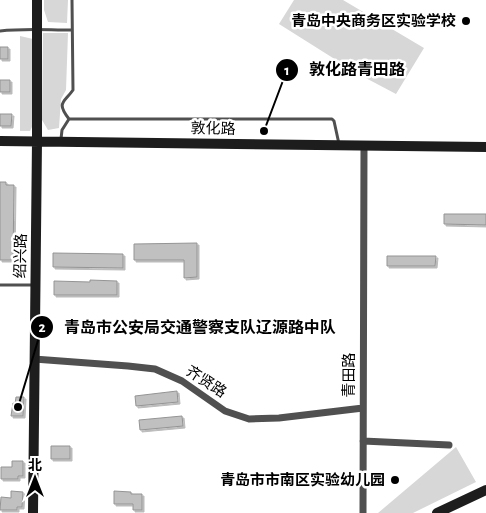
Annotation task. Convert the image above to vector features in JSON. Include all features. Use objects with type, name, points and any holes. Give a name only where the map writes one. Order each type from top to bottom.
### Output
[{"type":"main road","name":"绍兴路","points":[[33,513],[37,0]]},
{"type":"main road","name":"敦化路","points":[[0,141],[486,147]]},
{"type":"main road","points":[[437,513],[486,490]]},
{"type":"street","name":"青田路","points":[[363,513],[364,146]]},
{"type":"street","name":"齐贤路","points":[[34,359],[155,369],[182,381],[225,411],[249,419],[279,418],[363,408]]},
{"type":"street","points":[[363,441],[449,445]]},
{"type":"lane","points":[[69,119],[64,112],[62,104],[73,90],[72,0]]},
{"type":"lane","points":[[0,31],[31,28],[37,30],[72,30]]},
{"type":"lane","points":[[60,142],[62,130],[69,119]]},
{"type":"lane","points":[[69,119],[332,119],[339,146]]},
{"type":"lane","points":[[0,286],[35,286]]},
{"type":"shaded area","points":[[44,0],[68,0],[67,23],[48,22],[44,10]]},
{"type":"shaded area","points":[[294,0],[343,0],[424,48],[396,94],[360,75],[279,24]]},
{"type":"shaded area","points":[[43,33],[68,33],[66,90],[61,99],[59,128],[48,130],[42,120]]},
{"type":"shaded area","points":[[20,36],[33,39],[34,123],[30,131],[20,131]]},
{"type":"shaded area","points":[[456,447],[476,482],[413,513],[378,513]]},
{"type":"building","points":[[0,47],[8,47],[8,59],[0,59]]},
{"type":"building","points":[[0,80],[10,80],[10,92],[0,92]]},
{"type":"building","points":[[0,114],[12,114],[11,126],[0,126]]},
{"type":"building","points":[[0,182],[6,182],[6,185],[14,185],[13,260],[0,260]]},
{"type":"building","points":[[444,214],[486,214],[486,225],[444,224]]},
{"type":"building","points":[[197,243],[197,277],[184,278],[184,260],[134,260],[134,244]]},
{"type":"building","points":[[53,253],[123,254],[123,268],[53,267]]},
{"type":"building","points":[[387,256],[436,256],[435,266],[387,266]]},
{"type":"building","points":[[90,280],[117,281],[117,295],[54,295],[54,281],[90,282]]},
{"type":"building","points":[[177,391],[178,402],[136,406],[135,396]]},
{"type":"building","points":[[16,397],[24,397],[23,416],[11,416]]},
{"type":"building","points":[[182,416],[183,426],[140,430],[139,420]]},
{"type":"building","points":[[51,446],[70,446],[70,459],[51,459]]},
{"type":"building","points":[[12,461],[23,461],[23,476],[18,476],[18,479],[1,479],[1,467],[12,467]]},
{"type":"building","points":[[11,491],[23,492],[22,507],[17,507],[17,510],[0,510],[1,497],[11,498]]},
{"type":"building","points":[[114,491],[142,494],[142,510],[133,510],[133,504],[114,504]]},
{"type":"place","name":"青岛中央商务区实验学校","points":[[466,21]]},
{"type":"place","name":"敦化路青田路","points":[[264,131]]},
{"type":"place","name":"青岛市公安局交通警察支队辽源路中队","points":[[18,407]]},
{"type":"place","name":"青岛市市南区实验幼儿园","points":[[395,480]]}]
